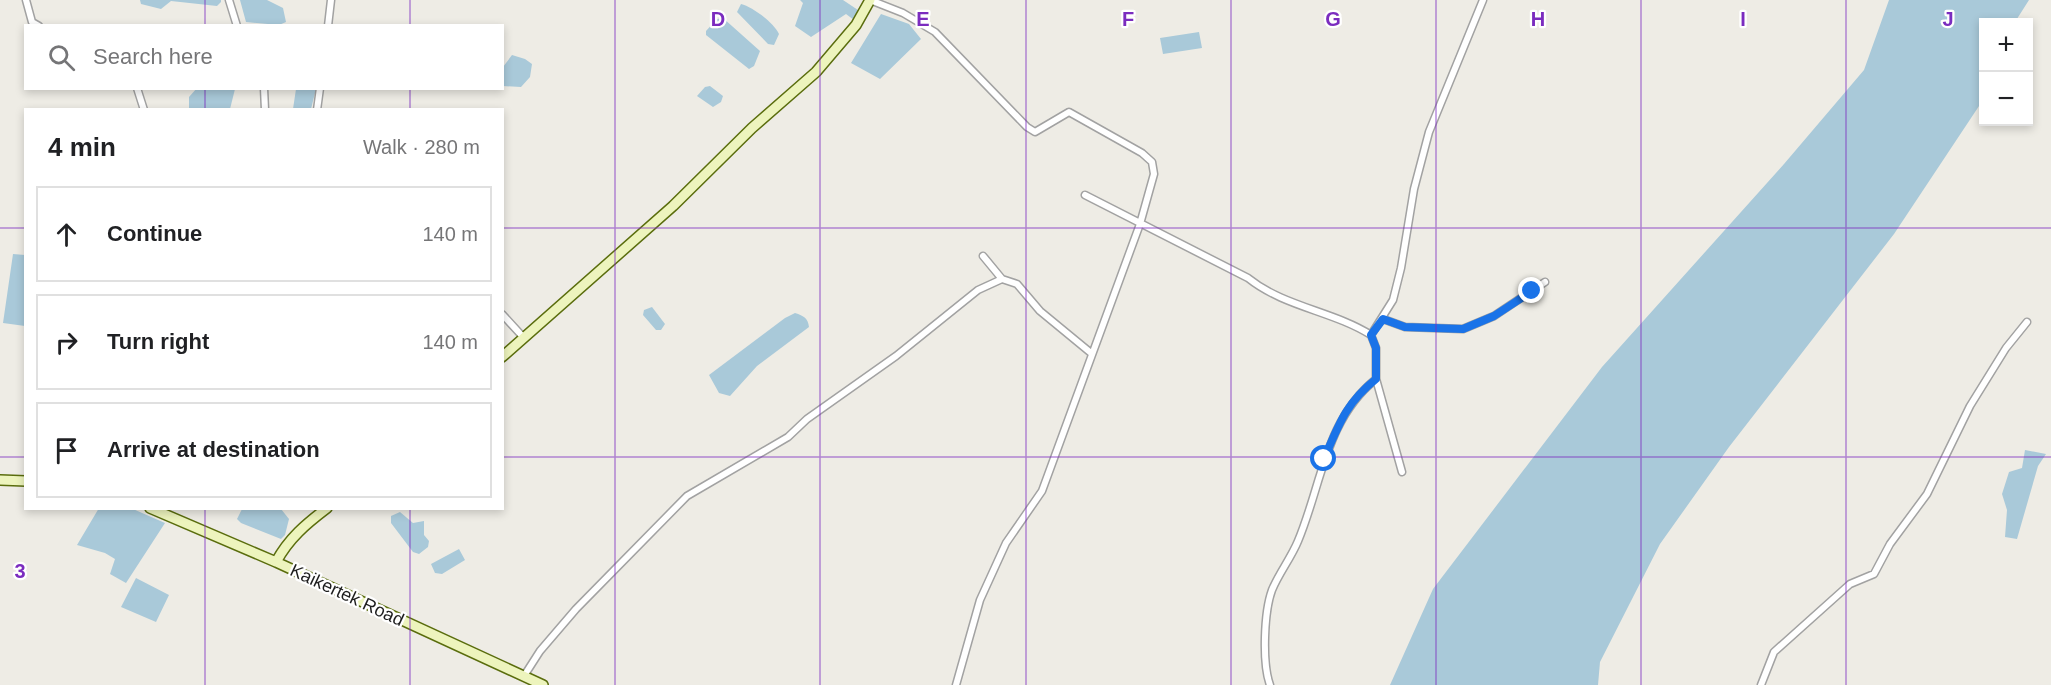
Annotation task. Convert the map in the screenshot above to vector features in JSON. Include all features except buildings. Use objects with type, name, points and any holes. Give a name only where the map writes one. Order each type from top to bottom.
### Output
[{"type":"main road","points":[[504,355],[673,206],[752,128],[816,72],[856,25],[870,0]]},
{"type":"main road","points":[[0,480],[24,481]]},
{"type":"main road","name":"Kaikertek Road","points":[[155,510],[276,561],[543,685]]},
{"type":"main road","points":[[276,561],[283,548],[299,530],[324,510]]},
{"type":"street","points":[[26,0],[32,22],[36,24]]},
{"type":"street","points":[[230,0],[236,24]]},
{"type":"street","points":[[328,24],[331,0]]},
{"type":"street","points":[[870,0],[903,13],[934,32],[1027,127],[1035,132],[1070,112],[1147,158],[1152,162],[1154,174],[1140,224],[1042,490],[1006,543],[980,600],[956,685]]},
{"type":"street","points":[[1371,335],[1393,300],[1401,268],[1414,189],[1429,132],[1483,0]]},
{"type":"street","points":[[138,90],[143,108]]},
{"type":"street","points":[[264,90],[265,108]]},
{"type":"street","points":[[317,108],[320,90]]},
{"type":"street","points":[[1085,195],[1209,258],[1257,286],[1320,314],[1352,322],[1371,335],[1376,348],[1376,379],[1402,472]]},
{"type":"street","points":[[983,256],[1002,279],[1017,284],[1040,310],[1091,353]]},
{"type":"street","points":[[524,676],[540,651],[576,609],[687,496],[788,437],[807,419],[896,356],[973,297],[978,290],[1002,279]]},
{"type":"street","points":[[1383,319],[1405,327],[1463,329],[1494,316],[1545,282]]},
{"type":"street","points":[[504,316],[524,338]]},
{"type":"street","points":[[1761,685],[1774,652],[1850,584],[1874,574],[1890,544],[1927,494],[1976,396],[2006,348],[2027,322]]},
{"type":"street","points":[[1270,685],[1264,648],[1272,591],[1297,544],[1312,504],[1324,459],[1342,415],[1356,394],[1376,379]]},
{"type":"water","points":[[140,0],[221,0],[221,2],[217,6],[171,1],[161,9],[141,4]]},
{"type":"water","points":[[240,0],[267,0],[283,8],[286,22],[268,24],[246,22]]},
{"type":"water","points":[[800,0],[843,0],[858,10],[854,20],[846,14],[811,37],[795,26],[803,3]]},
{"type":"water","points":[[1889,0],[2029,0],[2018,18],[1979,18],[1979,106],[1894,234],[1729,447],[1660,544],[1600,662],[1598,685],[1390,685],[1433,589],[1602,367],[1784,164],[1864,70]]},
{"type":"water","points":[[741,4],[751,8],[773,25],[779,34],[774,45],[768,44],[737,12]]},
{"type":"water","points":[[881,14],[909,24],[921,39],[880,79],[851,63]]},
{"type":"water","points":[[723,18],[760,51],[754,66],[749,69],[706,35],[706,31],[717,19]]},
{"type":"water","points":[[1199,32],[1202,48],[1163,54],[1160,38]]},
{"type":"water","points":[[512,55],[525,59],[532,64],[530,77],[521,87],[504,86],[504,66]]},
{"type":"water","points":[[710,86],[723,96],[721,102],[713,107],[697,96],[705,87]]},
{"type":"water","points":[[195,90],[235,90],[230,108],[189,108],[189,97]]},
{"type":"water","points":[[296,90],[316,90],[311,108],[293,108]]},
{"type":"water","points":[[13,254],[24,255],[24,326],[3,323]]},
{"type":"water","points":[[652,307],[665,324],[661,330],[656,330],[643,315],[644,310]]},
{"type":"water","points":[[795,313],[808,321],[809,327],[757,366],[730,396],[719,393],[709,375]]},
{"type":"water","points":[[2025,450],[2046,454],[2038,466],[2017,539],[2005,537],[2007,510],[2002,494],[2009,472],[2022,468]]},
{"type":"water","points":[[98,510],[135,510],[165,523],[126,583],[110,574],[115,559],[105,553],[77,545]]},
{"type":"water","points":[[242,510],[282,510],[289,519],[285,535],[281,539],[241,523],[237,519]]},
{"type":"water","points":[[400,512],[413,523],[424,521],[424,535],[429,541],[428,547],[419,554],[413,552],[391,523],[391,516]]},
{"type":"water","points":[[459,549],[465,560],[442,574],[435,573],[431,564]]},
{"type":"water","points":[[136,578],[169,595],[156,622],[121,607]]},
{"type":"route","points":[[1324,459],[1342,415],[1356,394],[1376,379],[1376,348],[1371,335],[1383,319],[1405,327],[1463,329],[1494,316],[1532,291]]}]
